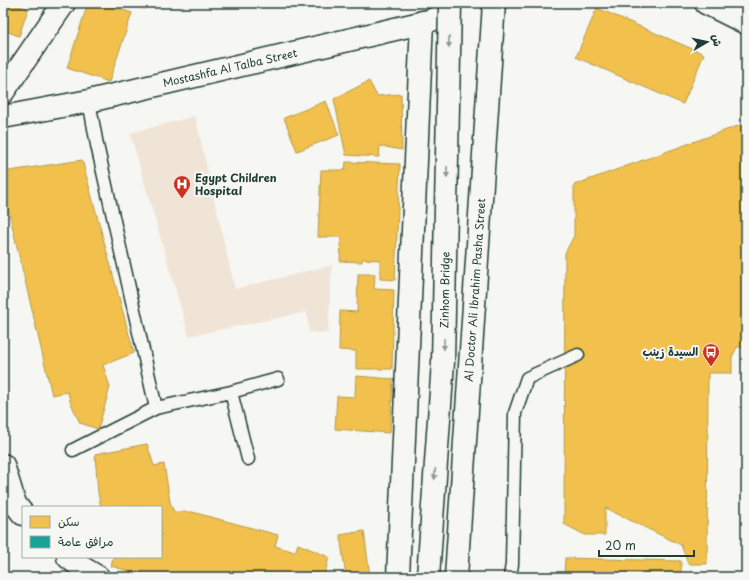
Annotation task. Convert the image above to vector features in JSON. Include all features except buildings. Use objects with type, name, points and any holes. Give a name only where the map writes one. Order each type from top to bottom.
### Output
[{"type":"street","points":[[3,92],[64,3]]},
{"type":"street","name":"Mostashfa Al Talba Street","points":[[3,117],[89,101],[435,19],[446,10],[450,3]]},
{"type":"street","name":"Zinhom Bridge","points":[[428,577],[443,362],[450,3]]},
{"type":"street","name":"Al Doctor Ali Ibrahim Pasha Street","points":[[456,577],[494,3]]},
{"type":"street","points":[[706,3],[746,23]]},
{"type":"street","points":[[398,577],[422,22]]},
{"type":"street","points":[[3,465],[15,504],[22,513]]},
{"type":"street","points":[[69,558],[98,577]]},
{"type":"lane","points":[[89,101],[97,145],[156,408]]},
{"type":"lane","points":[[510,577],[512,556],[515,413],[527,378],[578,355]]},
{"type":"lane","points":[[73,450],[156,408],[231,392],[278,379]]},
{"type":"lane","points":[[231,392],[248,459]]},
{"type":"shaded area","name":"Egypt Children Hospital","points":[[195,116],[235,289],[332,265],[328,333],[309,332],[307,312],[189,336],[130,133]]},
{"type":"place","name":"Egypt Children Hospital","points":[[182,199]]},
{"type":"place","name":"السيدة زينب","points":[[711,367]]}]
